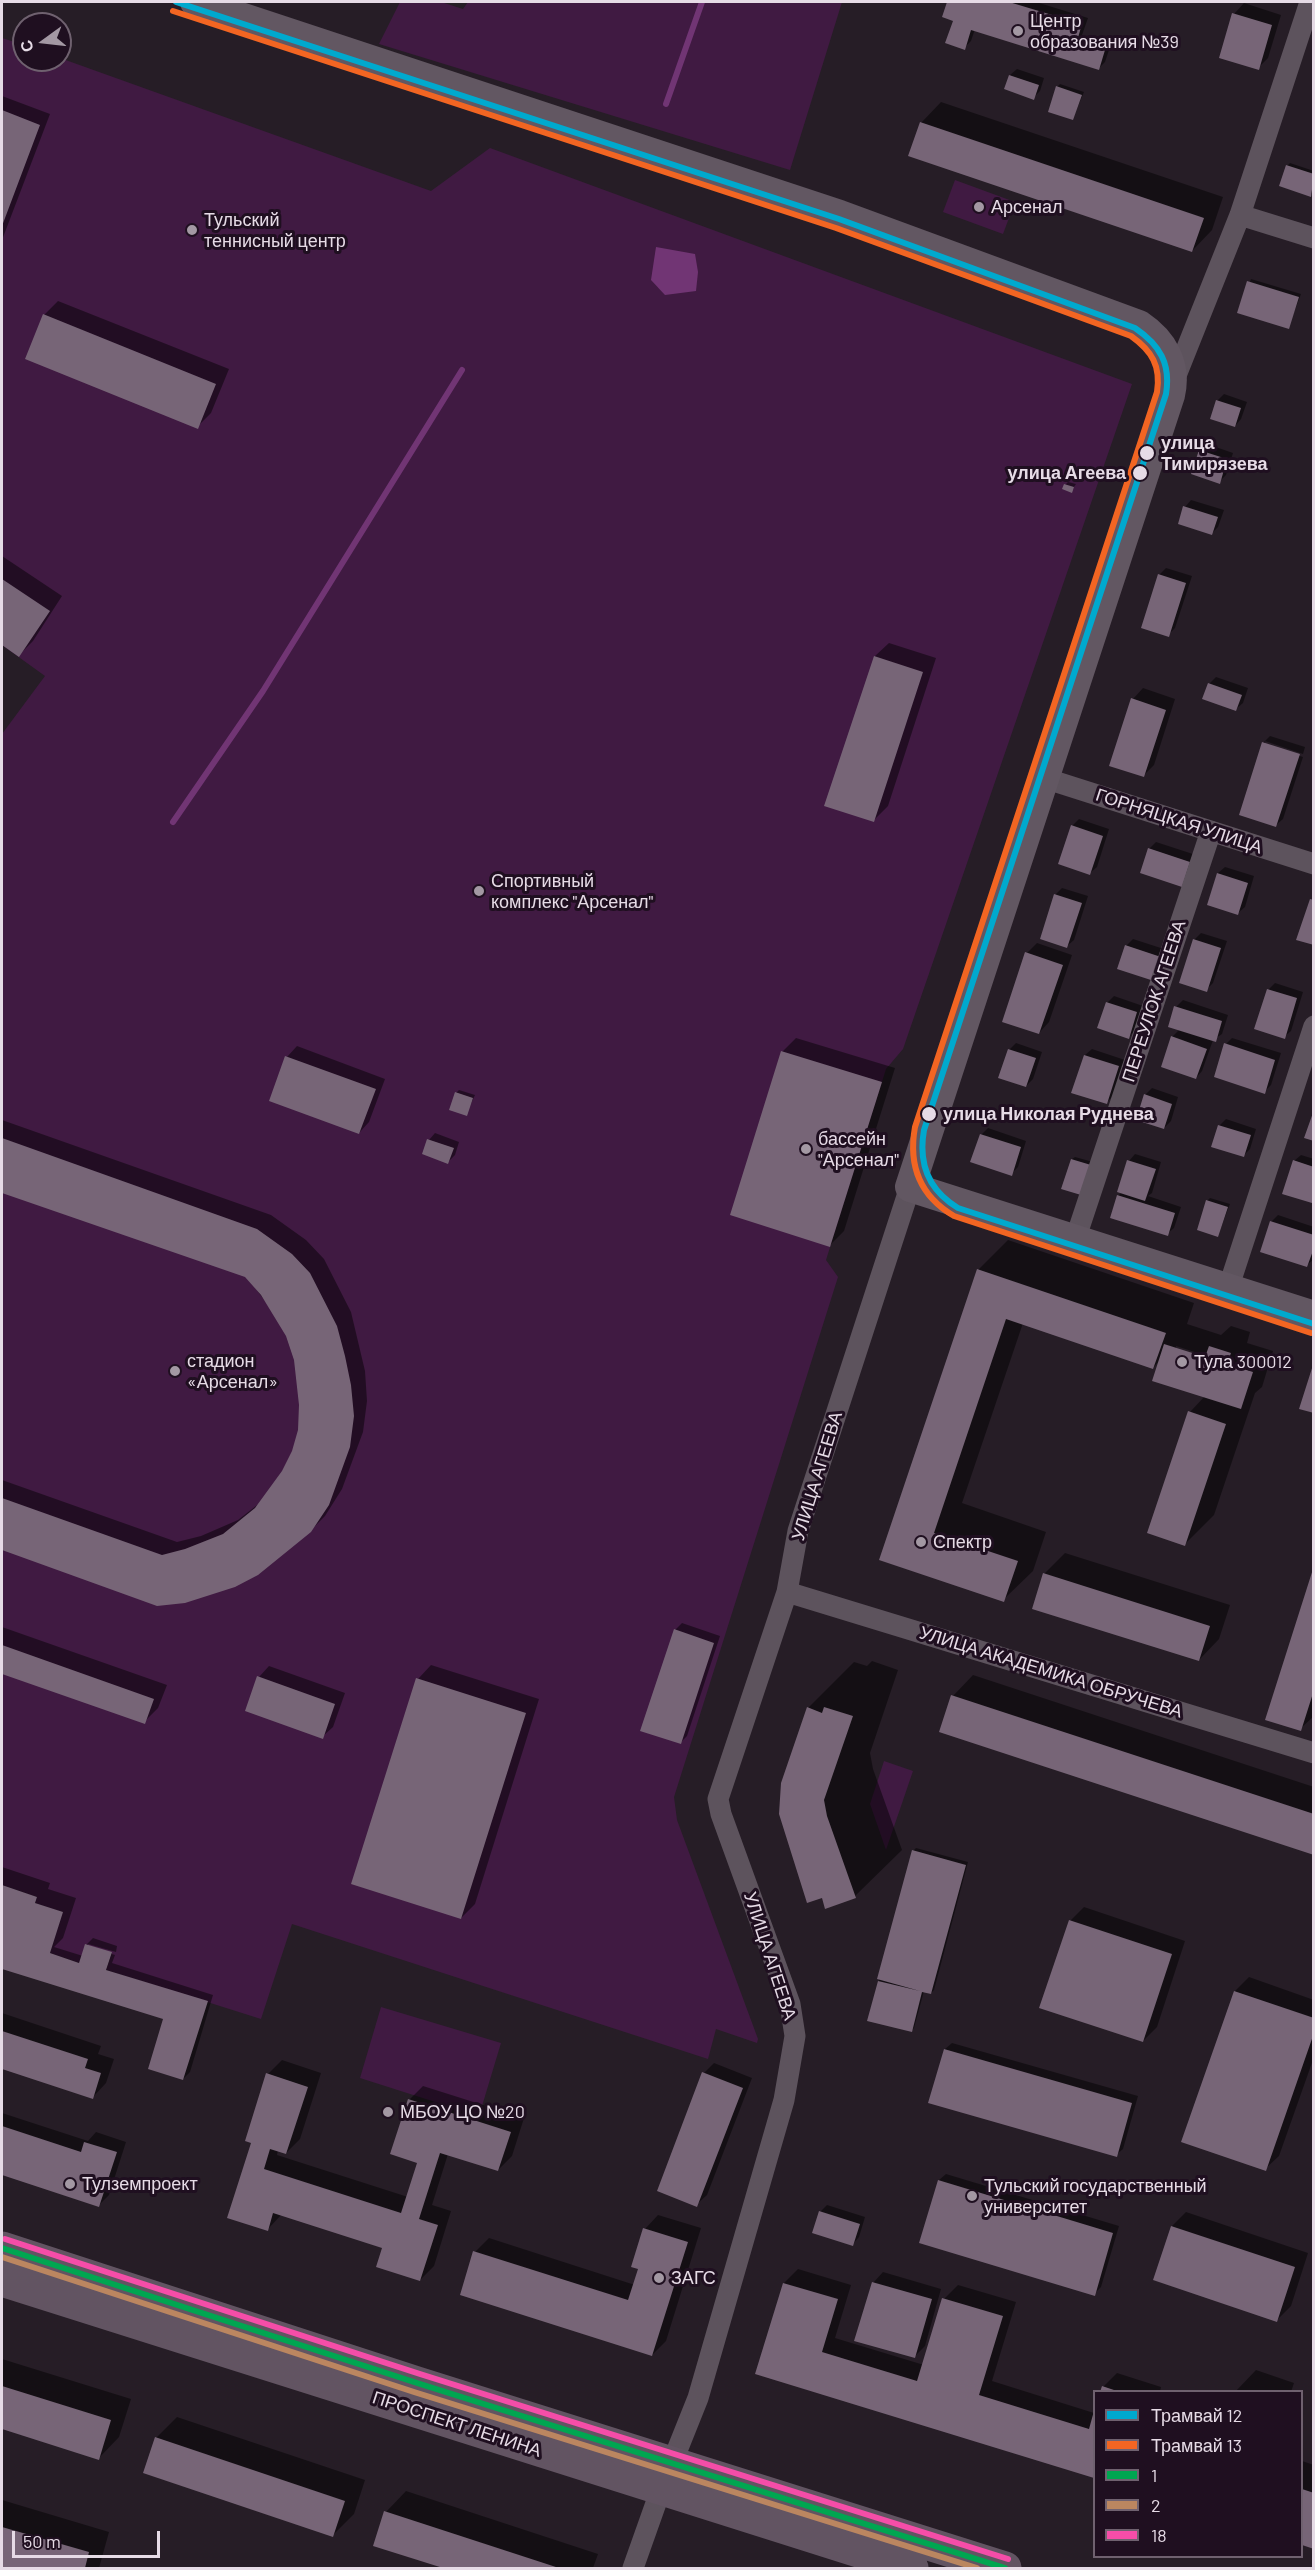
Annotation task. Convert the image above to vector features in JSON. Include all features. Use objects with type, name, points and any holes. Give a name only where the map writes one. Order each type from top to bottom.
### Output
[{"type":"main road","name":"ПРОСПЕКТ ЛЕНИНА","points":[[2,2248],[667,2476],[912,2568]]},
{"type":"main road","name":"ПРОСПЕКТ ЛЕНИНА","points":[[2,2280],[667,2476],[1005,2568]]},
{"type":"street","name":"УЛИЦА АГЕЕВА","points":[[195,2],[840,215],[1138,325],[1161,344],[1170,364],[1172,386]]},
{"type":"street","name":"УЛИЦА АГЕЕВА","points":[[633,2568],[698,2398],[784,2100],[795,2036],[790,2004],[721,1814],[718,1799],[787,1592],[798,1531],[1172,386],[1240,215],[1310,2]]},
{"type":"street","points":[[1240,215],[1314,238]]},
{"type":"street","name":"ГОРНЯЦКАЯ УЛИЦА","points":[[1044,778],[1314,864]]},
{"type":"street","name":"ПЕРЕУЛОК АГЕЕВА","points":[[1075,1240],[1211,831]]},
{"type":"street","points":[[1228,1289],[1314,1026]]},
{"type":"street","points":[[910,1187],[1314,1316]]},
{"type":"street","name":"УЛИЦА АКАДЕМИКА ОБРУЧЕВА","points":[[787,1592],[1314,1754]]},
{"type":"shaded area","points":[[400,2],[441,2],[463,9],[468,2],[842,2],[790,170],[379,44]]},
{"type":"shaded area","name":"Спортивный комплекс \"Арсенал\"","points":[[2,38],[12,41],[12,72],[72,72],[72,62],[431,191],[490,148],[1132,384],[903,1049],[886,1069],[826,1260],[838,1277],[674,1797],[677,1820],[758,2039],[757,2043],[716,2029],[708,2059],[292,1924],[261,2019],[106,1970],[112,1953],[79,1963],[50,1953],[62,1912],[35,1903],[37,1897],[2,1885],[2,734],[45,676],[2,645]]},
{"type":"shaded area","name":"Арсенал","points":[[955,180],[1015,202],[1003,234],[943,212]]},
{"type":"shaded area","points":[[656,247],[695,254],[698,272],[696,291],[665,295],[651,280]]},
{"type":"shaded area","points":[[884,1761],[913,1771],[886,1850],[870,1804]]},
{"type":"shaded area","points":[[381,2007],[501,2043],[479,2116],[360,2078]]},
{"type":"building","points":[[947,2],[1009,2],[1082,24],[1077,41],[1105,50],[1099,70],[971,30],[965,50],[945,43],[953,21],[942,17]]},
{"type":"building","points":[[1232,13],[1272,25],[1259,70],[1219,58]]},
{"type":"building","points":[[1009,75],[1039,85],[1034,100],[1004,89]]},
{"type":"building","points":[[1056,86],[1082,95],[1073,120],[1048,112]]},
{"type":"building","points":[[2,110],[40,125],[2,226]]},
{"type":"building","points":[[920,122],[1204,218],[1192,252],[908,156]]},
{"type":"building","points":[[1286,165],[1314,174],[1311,197],[1279,186]]},
{"type":"building","points":[[1247,281],[1299,297],[1289,329],[1237,313]]},
{"type":"building","points":[[43,314],[216,384],[198,429],[25,359]]},
{"type":"building","points":[[1216,400],[1241,408],[1235,427],[1210,419]]},
{"type":"building","points":[[1199,450],[1227,459],[1220,484],[1191,474]]},
{"type":"building","points":[[1064,484],[1074,487],[1072,493],[1062,489]]},
{"type":"building","points":[[1183,506],[1218,517],[1212,535],[1178,524]]},
{"type":"building","points":[[1158,574],[1186,583],[1169,637],[1141,628]]},
{"type":"building","points":[[2,579],[50,611],[19,657],[2,645]]},
{"type":"building","points":[[874,656],[923,672],[874,822],[824,806]]},
{"type":"building","points":[[1208,683],[1242,695],[1236,711],[1202,699]]},
{"type":"building","points":[[1131,698],[1166,710],[1144,777],[1109,766]]},
{"type":"building","points":[[1262,742],[1300,754],[1276,827],[1239,815]]},
{"type":"building","points":[[1071,825],[1103,836],[1090,875],[1058,864]]},
{"type":"building","points":[[1148,848],[1190,862],[1182,887],[1140,873]]},
{"type":"building","points":[[1217,873],[1248,883],[1238,915],[1207,905]]},
{"type":"building","points":[[1054,894],[1082,903],[1067,948],[1040,939]]},
{"type":"building","points":[[1310,899],[1314,900],[1314,945],[1296,940]]},
{"type":"building","points":[[1193,939],[1221,948],[1207,992],[1179,983]]},
{"type":"building","points":[[1125,945],[1161,957],[1154,981],[1117,969]]},
{"type":"building","points":[[1025,952],[1063,965],[1039,1034],[1002,1022]]},
{"type":"building","points":[[1267,989],[1297,998],[1285,1039],[1254,1029]]},
{"type":"building","points":[[1106,1002],[1137,1012],[1129,1039],[1097,1028]]},
{"type":"building","points":[[1174,1006],[1222,1021],[1216,1042],[1168,1027]]},
{"type":"building","points":[[1171,1036],[1207,1049],[1196,1079],[1161,1067]]},
{"type":"building","points":[[1224,1043],[1275,1060],[1265,1094],[1214,1077]]},
{"type":"building","points":[[1008,1049],[1036,1058],[1026,1087],[998,1078]]},
{"type":"building","name":"бассейн \"Арсенал\"","points":[[781,1051],[882,1082],[830,1247],[730,1215]]},
{"type":"building","points":[[1084,1055],[1119,1066],[1107,1104],[1071,1093]]},
{"type":"building","points":[[285,1056],[376,1089],[359,1134],[269,1101]]},
{"type":"building","points":[[455,1092],[473,1098],[467,1116],[449,1110]]},
{"type":"building","points":[[1144,1094],[1172,1104],[1164,1129],[1136,1120]]},
{"type":"building","points":[[1314,1110],[1314,1141],[1304,1138]]},
{"type":"building","points":[[1218,1125],[1251,1135],[1244,1157],[1211,1147]]},
{"type":"building","points":[[980,1134],[1021,1147],[1012,1176],[970,1162]]},
{"type":"building","points":[[2,1138],[257,1229],[292,1254],[310,1273],[337,1326],[345,1356],[354,1416],[350,1447],[329,1505],[311,1532],[258,1575],[235,1587],[185,1603],[157,1606],[2,1550],[2,1498],[162,1555],[185,1549],[223,1534],[255,1508],[282,1471],[292,1451],[298,1430],[299,1405],[294,1360],[286,1336],[261,1295],[245,1277],[2,1193]]},
{"type":"building","points":[[427,1139],[454,1148],[448,1164],[422,1154]]},
{"type":"building","points":[[1071,1159],[1091,1165],[1081,1195],[1061,1189]]},
{"type":"building","points":[[1127,1160],[1156,1169],[1145,1201],[1117,1192]]},
{"type":"building","points":[[1293,1160],[1314,1167],[1312,1203],[1282,1194]]},
{"type":"building","points":[[1117,1195],[1175,1213],[1168,1236],[1110,1218]]},
{"type":"building","points":[[1206,1200],[1228,1207],[1218,1237],[1197,1230]]},
{"type":"building","points":[[1270,1221],[1314,1235],[1314,1248],[1307,1267],[1260,1252]]},
{"type":"building","points":[[977,1269],[1166,1333],[1153,1369],[1006,1319],[934,1533],[1018,1561],[1004,1602],[879,1560]]},
{"type":"building","points":[[1164,1344],[1205,1357],[1209,1346],[1231,1353],[1227,1364],[1253,1372],[1241,1409],[1152,1381]]},
{"type":"building","points":[[1314,1365],[1314,1413],[1299,1409]]},
{"type":"building","points":[[1188,1411],[1226,1424],[1185,1546],[1147,1533]]},
{"type":"building","points":[[1313,1569],[1314,1690],[1301,1731],[1265,1720]]},
{"type":"building","points":[[1043,1573],[1210,1626],[1199,1661],[1032,1609]]},
{"type":"building","points":[[674,1629],[714,1643],[681,1744],[640,1731]]},
{"type":"building","points":[[2,1645],[154,1699],[145,1724],[2,1674]]},
{"type":"building","points":[[257,1676],[335,1704],[323,1739],[245,1711]]},
{"type":"building","points":[[416,1678],[526,1713],[461,1919],[351,1884]]},
{"type":"building","points":[[951,1695],[1314,1814],[1314,1855],[939,1732]]},
{"type":"building","points":[[807,1707],[822,1713],[824,1707],[853,1716],[824,1800],[827,1816],[856,1898],[825,1909],[822,1898],[807,1903],[779,1814],[781,1783]]},
{"type":"building","points":[[912,1850],[966,1865],[931,1994],[922,1992],[912,2032],[867,2021],[878,1981],[920,1991],[877,1979]]},
{"type":"building","points":[[2,1885],[37,1897],[35,1903],[63,1912],[50,1953],[79,1963],[85,1944],[112,1952],[106,1970],[208,2001],[183,2080],[148,2069],[163,2019],[2,1969]]},
{"type":"building","points":[[1069,1920],[1172,1954],[1143,2042],[1039,2008]]},
{"type":"building","points":[[1234,1991],[1314,2018],[1314,2033],[1266,2171],[1181,2142]]},
{"type":"building","points":[[2,2031],[88,2059],[85,2068],[101,2073],[93,2099],[2,2069]]},
{"type":"building","points":[[944,2049],[1132,2103],[1117,2157],[928,2103]]},
{"type":"building","points":[[702,2072],[743,2088],[697,2207],[657,2191]]},
{"type":"building","points":[[266,2073],[308,2087],[286,2154],[270,2149],[264,2169],[401,2213],[417,2163],[390,2154],[408,2099],[511,2132],[498,2171],[440,2153],[419,2219],[438,2225],[420,2281],[376,2267],[382,2248],[273,2213],[268,2231],[227,2218],[251,2143],[245,2141]]},
{"type":"building","points":[[2,2126],[81,2152],[84,2142],[117,2152],[99,2207],[2,2175]]},
{"type":"building","points":[[938,2180],[1113,2233],[1095,2296],[919,2243]]},
{"type":"building","points":[[819,2211],[860,2224],[853,2246],[812,2233]]},
{"type":"building","points":[[1171,2226],[1295,2267],[1277,2322],[1153,2280]]},
{"type":"building","points":[[643,2228],[688,2242],[652,2356],[460,2295],[473,2251],[628,2300],[638,2269],[631,2267]]},
{"type":"building","points":[[872,2282],[932,2299],[915,2358],[854,2341]]},
{"type":"building","points":[[783,2283],[838,2299],[822,2352],[917,2381],[942,2298],[1003,2316],[979,2395],[1089,2429],[1093,2415],[1093,2478],[755,2374]]},
{"type":"building","points":[[2,2386],[111,2420],[99,2460],[2,2429]]},
{"type":"building","points":[[1102,2386],[1114,2390],[1101,2390]]},
{"type":"building","points":[[155,2437],[345,2501],[333,2537],[143,2473]]},
{"type":"building","points":[[1303,2489],[1314,2493],[1314,2549],[1303,2545]]},
{"type":"building","points":[[384,2511],[559,2568],[443,2568],[373,2546]]},
{"type":"building","points":[[2,2527],[89,2552],[85,2568],[2,2568]]},
{"type":"waterway","points":[[666,104],[702,2]]},
{"type":"waterway","points":[[173,822],[263,691],[462,370]]},
{"type":"tram line","name":"12","points":[[176,2],[839,219],[1135,328],[1151,341],[1165,364],[1166,394],[924,1130],[924,1165],[932,1184],[939,1193],[958,1208],[1314,1324]]},
{"type":"tram line","name":"13","points":[[173,11],[836,228],[1131,336],[1150,353],[1158,374],[1157,392],[915,1127],[913,1155],[919,1179],[925,1189],[942,1208],[954,1216],[1311,1333]]},
{"type":"transit line","name":"18","points":[[5,2239],[420,2374],[1008,2559]]},
{"type":"transit line","name":"1","points":[[2,2248],[417,2383],[1005,2568]]},
{"type":"transit line","name":"2","points":[[2,2257],[414,2392],[977,2568]]},
{"type":"place","name":"Центр образования №39","points":[[1018,31]]},
{"type":"place","name":"Арсенал","points":[[979,207]]},
{"type":"place","name":"Тульский теннисный центр","points":[[192,230]]},
{"type":"place","name":"улица Тимирязева","points":[[1147,453]]},
{"type":"place","name":"улица Агеева","points":[[1140,473]]},
{"type":"place","name":"Спортивный комплекс \"Арсенал\"","points":[[479,891]]},
{"type":"place","name":"улица Николая Руднева","points":[[929,1114]]},
{"type":"place","name":"бассейн \"Арсенал\"","points":[[806,1149]]},
{"type":"place","name":"Тула 300012","points":[[1182,1362]]},
{"type":"place","name":"стадион «Арсенал»","points":[[175,1371]]},
{"type":"place","name":"Спектр","points":[[921,1542]]},
{"type":"place","name":"МБОУ ЦО №20","points":[[388,2112]]},
{"type":"place","name":"Тулземпроект","points":[[70,2184]]},
{"type":"place","name":"Тульский государственный университет","points":[[972,2196]]},
{"type":"place","name":"ЗАГС","points":[[659,2278]]}]
